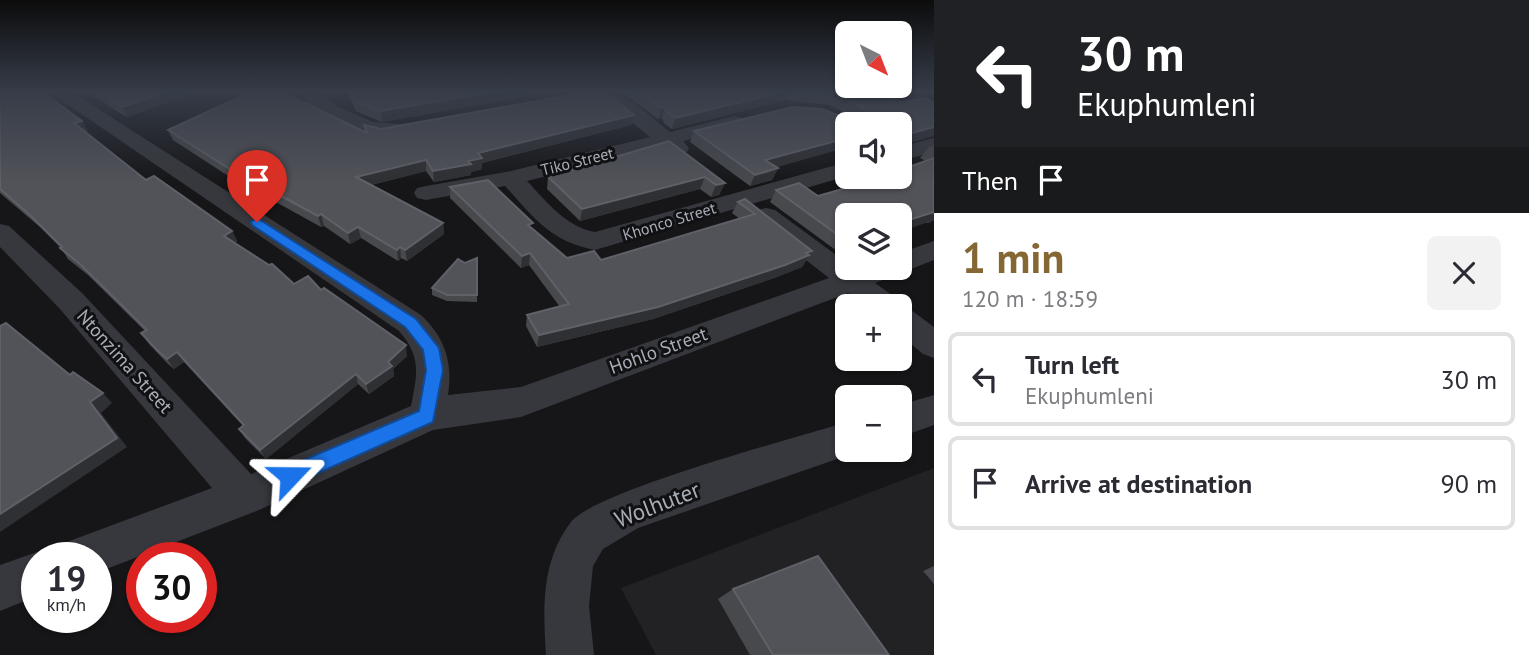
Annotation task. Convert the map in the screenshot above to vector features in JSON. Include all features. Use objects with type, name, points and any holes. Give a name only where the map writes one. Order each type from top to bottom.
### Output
[{"type":"street","points":[[104,122],[410,323],[431,348],[435,370],[427,416]]},
{"type":"street","points":[[355,122],[382,131],[425,125]]},
{"type":"street","points":[[644,122],[700,165]]},
{"type":"street","name":"Tiko Street","points":[[426,193],[511,178],[735,122]]},
{"type":"street","points":[[912,150],[934,145]]},
{"type":"street","name":"Khonco Street","points":[[511,178],[561,230],[581,241],[607,240],[835,172]]},
{"type":"street","points":[[722,182],[835,268]]},
{"type":"street","name":"Ntonzima Street","points":[[0,232],[71,301],[245,496]]},
{"type":"street","points":[[912,258],[934,250]]},
{"type":"street","points":[[851,280],[869,294]]},
{"type":"street","name":"Hohlo Street","points":[[112,546],[245,496],[427,416],[451,410],[521,402],[851,280]]},
{"type":"street","points":[[912,328],[934,345]]},
{"type":"street","points":[[912,417],[934,410]]},
{"type":"street","name":"Wolhuter","points":[[570,655],[566,606],[572,561],[588,534],[627,511],[835,443]]},
{"type":"street","points":[[0,588],[21,580]]},
{"type":"shaded area","points":[[934,468],[934,655],[656,655],[621,588]]},
{"type":"building","points":[[0,122],[80,122],[74,123],[146,180],[154,176],[232,231],[224,236],[269,265],[272,264],[294,284],[308,276],[321,290],[324,288],[406,345],[388,362],[392,366],[366,384],[356,374],[260,450],[239,429],[244,425],[177,352],[167,359],[159,352],[141,333],[147,330],[0,189]]},
{"type":"building","points":[[186,122],[343,122],[367,133],[364,125],[381,129],[422,122],[607,122],[478,153],[482,158],[468,161],[471,164],[433,171],[426,160],[356,177],[443,223],[405,250],[400,247],[397,250],[358,227],[348,233],[321,214],[318,216],[270,190],[266,192],[168,130]]},
{"type":"building","points":[[733,122],[835,122],[835,141],[765,160],[778,168],[755,175],[694,131]]},
{"type":"building","points":[[912,122],[934,122],[934,127],[912,133]]},
{"type":"building","points":[[669,141],[725,183],[716,185],[705,177],[582,209],[548,177]]},
{"type":"building","points":[[934,158],[934,212],[912,219],[912,203],[835,203],[835,233],[776,190],[799,183],[818,196],[842,189],[912,189],[912,166]]},
{"type":"building","points":[[488,180],[533,223],[528,225],[567,258],[594,251],[601,260],[755,214],[738,202],[745,199],[812,251],[806,253],[809,255],[785,265],[658,307],[539,335],[527,315],[569,304],[530,253],[522,256],[450,187]]},
{"type":"building","points":[[477,258],[477,295],[447,295],[432,288],[458,259],[465,263]]},
{"type":"building","points":[[6,323],[70,375],[73,372],[103,393],[90,402],[117,438],[0,514],[0,326]]},
{"type":"building","points":[[818,556],[889,655],[773,655],[733,589]]},
{"type":"route","points":[[257,222],[410,323],[431,348],[435,370],[427,416],[290,476]]}]
